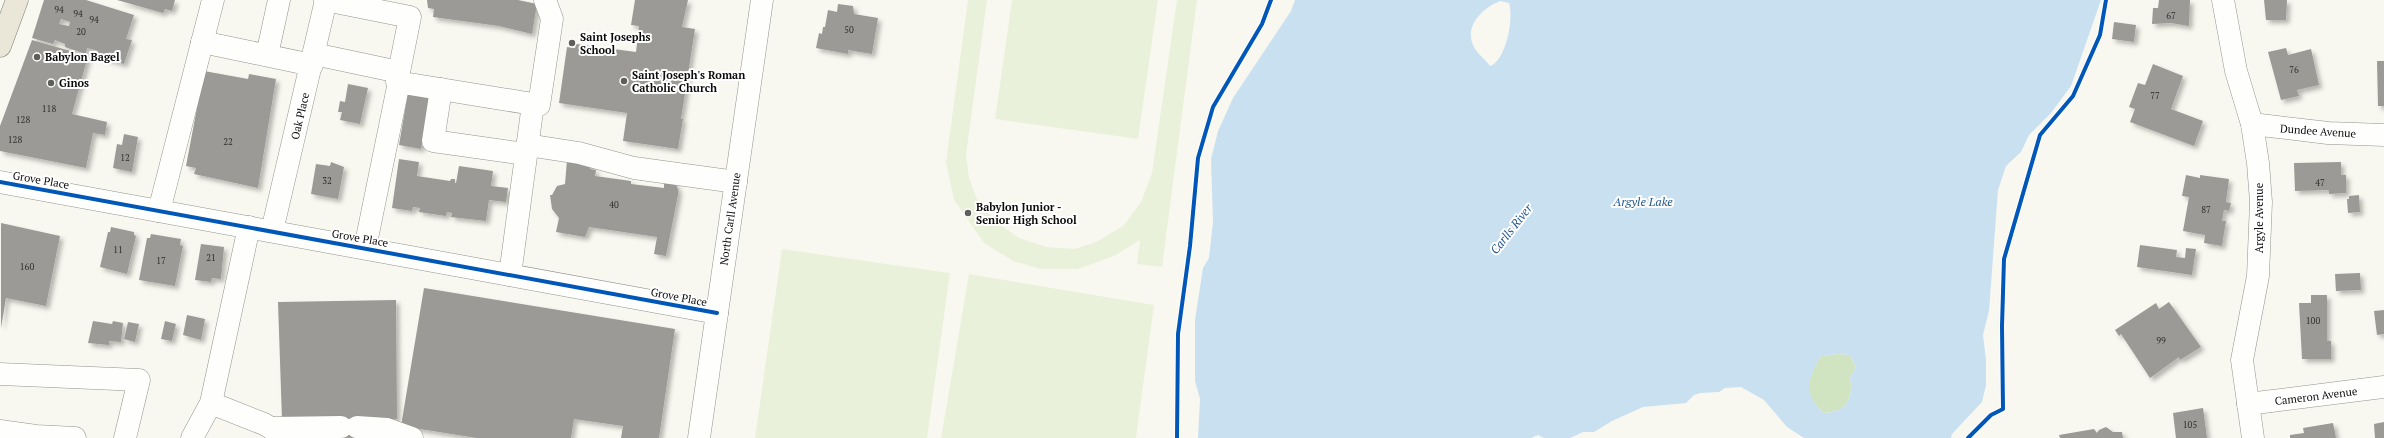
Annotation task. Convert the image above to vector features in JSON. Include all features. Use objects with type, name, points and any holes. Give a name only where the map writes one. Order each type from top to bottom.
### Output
[{"type":"main road","points":[[0,46],[16,0]]},
{"type":"street","points":[[159,211],[213,0]]},
{"type":"street","points":[[267,55],[279,0]]},
{"type":"street","points":[[326,0],[410,17],[365,248]]},
{"type":"street","name":"Oak Place","points":[[272,231],[326,0]]},
{"type":"street","points":[[202,42],[267,55],[313,59],[399,77],[441,89],[539,105],[552,19],[545,0]]},
{"type":"street","name":"North Carll Avenue","points":[[699,438],[762,0]]},
{"type":"street","name":"Argyle Avenue","points":[[2223,0],[2236,71],[2252,124],[2258,163],[2261,236],[2258,276],[2242,360],[2253,438]]},
{"type":"street","points":[[441,89],[433,141],[526,150],[578,152],[634,168],[736,182]]},
{"type":"street","points":[[510,275],[533,104]]},
{"type":"street","name":"Dundee Avenue","points":[[2252,124],[2328,133],[2384,135]]},
{"type":"street","name":"Grove Place","points":[[0,182],[717,314]]},
{"type":"street","points":[[192,438],[211,403],[249,227]]},
{"type":"street","points":[[0,374],[139,380],[125,438]]},
{"type":"street","name":"Cameron Avenue","points":[[2248,404],[2384,387]]},
{"type":"street","points":[[211,403],[280,433],[349,427],[386,429],[412,438]]},
{"type":"street","points":[[0,431],[36,436],[74,438]]},
{"type":"green space","points":[[968,0],[987,0],[966,155],[969,178],[978,202],[998,223],[1019,238],[1047,247],[1074,249],[1096,242],[1123,226],[1141,202],[1152,173],[1177,0],[1197,0],[1162,267],[1137,264],[1140,240],[1114,256],[1078,269],[1041,269],[1013,261],[984,243],[954,200],[946,162]]},
{"type":"green space","points":[[1012,0],[1158,0],[1138,139],[995,119]]},
{"type":"green space","points":[[782,249],[950,273],[927,438],[755,438]]},
{"type":"green space","points":[[969,274],[1154,305],[1136,438],[941,438]]},
{"type":"green space","points":[[1838,354],[1850,355],[1856,367],[1850,377],[1851,391],[1847,403],[1843,407],[1831,412],[1823,413],[1812,398],[1808,386],[1812,372],[1821,356]]},
{"type":"water","name":"Argyle Lake","points":[[1295,0],[2101,0],[2071,86],[2051,113],[2029,135],[2021,152],[2006,166],[1998,190],[1989,311],[1983,335],[1986,360],[1986,385],[1982,402],[1952,434],[1951,438],[1804,438],[1787,427],[1764,400],[1741,387],[1725,388],[1719,392],[1694,395],[1686,403],[1643,407],[1612,421],[1594,432],[1583,432],[1570,438],[1544,438],[1538,435],[1531,438],[1198,438],[1200,399],[1195,381],[1195,320],[1203,268],[1209,258],[1213,222],[1211,159],[1218,131],[1233,98],[1291,11]],"holes":[[[1500,1],[1509,3],[1509,28],[1504,48],[1496,62],[1490,66],[1475,49],[1471,39],[1471,32],[1476,19],[1481,13]],[[1838,354],[1850,355],[1856,367],[1850,377],[1851,391],[1847,403],[1843,407],[1831,412],[1823,413],[1812,399],[1809,386],[1810,379],[1821,356]]]},
{"type":"building","points":[[44,0],[86,0],[134,15],[126,39],[132,40],[124,64],[96,56],[98,51],[87,48],[86,54],[65,47],[65,44],[55,40],[53,44],[32,38]],"holes":[[[61,19],[70,22],[69,26],[59,24]]]},
{"type":"building","points":[[117,0],[175,0],[172,11],[165,9],[163,13]]},
{"type":"building","points":[[427,0],[518,0],[537,4],[532,34],[499,26],[433,17],[434,9],[428,8]]},
{"type":"building","name":"Saint Joseph's Roman Catholic Church","points":[[635,0],[688,0],[682,27],[695,29],[681,119],[683,119],[678,149],[623,141],[627,113],[559,103],[567,47],[575,48],[576,44],[636,52],[639,26],[631,25]]},
{"type":"building","points":[[2159,0],[2190,0],[2189,26],[2171,23],[2152,24],[2153,8],[2158,8]]},
{"type":"building","points":[[2264,0],[2287,0],[2286,20],[2266,20]]},
{"type":"building","points":[[838,4],[853,6],[854,14],[878,18],[872,54],[848,50],[848,54],[816,48],[819,33],[822,34],[823,27],[825,27],[828,10],[837,12]]},
{"type":"building","points":[[2114,22],[2136,25],[2134,42],[2112,39]]},
{"type":"building","points":[[32,40],[88,56],[72,114],[107,122],[105,135],[93,133],[86,168],[0,151],[0,126]]},
{"type":"building","points":[[2286,48],[2288,55],[2311,49],[2319,85],[2297,90],[2299,96],[2281,100],[2268,52]]},
{"type":"building","points":[[2377,61],[2384,61],[2384,106],[2378,106]]},
{"type":"building","points":[[2153,64],[2183,76],[2171,109],[2203,121],[2194,146],[2130,122],[2135,109],[2129,107],[2138,83],[2145,85]]},
{"type":"building","points":[[204,71],[248,79],[249,74],[276,79],[258,188],[194,174],[196,168],[186,166]]},
{"type":"building","points":[[348,84],[368,88],[360,124],[340,120],[342,112],[338,112],[340,101],[345,102]]},
{"type":"building","points":[[408,92],[430,97],[421,149],[399,145]]},
{"type":"building","points":[[124,134],[138,137],[132,172],[113,168],[117,144],[122,145]]},
{"type":"building","points":[[399,159],[419,162],[417,176],[450,181],[451,179],[455,179],[455,183],[459,166],[493,171],[491,186],[508,188],[506,202],[489,200],[486,221],[451,217],[452,213],[447,212],[446,216],[419,212],[420,208],[413,207],[412,211],[392,208]]},
{"type":"building","points":[[567,160],[591,163],[590,169],[596,170],[595,176],[631,181],[631,184],[664,188],[664,183],[674,181],[678,189],[678,195],[666,256],[654,254],[657,237],[589,227],[585,237],[556,232],[559,218],[552,209],[550,195],[552,195],[557,186],[565,184]]},
{"type":"building","points":[[331,162],[344,167],[338,199],[311,194],[316,164],[330,166]]},
{"type":"building","points":[[2341,162],[2341,175],[2346,175],[2346,193],[2329,194],[2329,190],[2295,191],[2294,163]]},
{"type":"building","points":[[2186,175],[2200,178],[2200,175],[2229,179],[2226,202],[2231,203],[2229,211],[2224,210],[2222,221],[2226,221],[2222,246],[2204,243],[2205,235],[2183,231],[2189,197],[2182,196]]},
{"type":"building","points":[[2359,195],[2360,212],[2348,213],[2347,199],[2349,199],[2349,196]]},
{"type":"building","points":[[1,223],[60,236],[46,306],[6,298],[1,328]]},
{"type":"building","points":[[111,227],[134,232],[134,235],[136,236],[127,274],[100,267],[108,232],[110,232]]},
{"type":"building","points":[[151,234],[181,239],[180,245],[183,246],[175,286],[139,280],[147,238],[150,238]]},
{"type":"building","points":[[201,244],[224,247],[221,279],[212,278],[211,282],[195,280]]},
{"type":"building","points":[[2140,245],[2177,250],[2176,257],[2185,258],[2186,248],[2196,249],[2192,275],[2137,267]]},
{"type":"building","points":[[2360,273],[2361,290],[2336,291],[2335,274]]},
{"type":"building","points":[[424,288],[675,329],[659,438],[621,438],[623,426],[574,419],[571,438],[477,438],[401,426]]},
{"type":"building","points":[[2311,295],[2327,295],[2327,341],[2331,341],[2331,359],[2302,359],[2299,303],[2311,303]]},
{"type":"building","points":[[396,300],[397,419],[357,421],[359,438],[341,438],[340,420],[282,420],[278,302]]},
{"type":"building","points":[[2169,302],[2201,347],[2180,360],[2179,357],[2150,378],[2121,334],[2119,336],[2115,330],[2156,303],[2159,309]]},
{"type":"building","points":[[2384,310],[2384,334],[2377,335],[2374,311]]},
{"type":"building","points":[[187,315],[205,319],[201,340],[183,335]]},
{"type":"building","points":[[93,321],[112,324],[113,321],[123,323],[121,342],[109,341],[109,345],[88,343]]},
{"type":"building","points":[[165,321],[176,324],[172,341],[161,339]]},
{"type":"building","points":[[128,322],[139,324],[135,342],[124,339]]},
{"type":"building","points":[[2203,408],[2207,438],[2176,438],[2173,413]]},
{"type":"building","points":[[2384,422],[2384,438],[2375,438],[2374,424]]},
{"type":"building","points":[[2333,423],[2336,438],[2290,438],[2290,435],[2304,433],[2303,428]]},
{"type":"building","points":[[2106,427],[2113,432],[2122,432],[2123,438],[2060,438],[2059,435],[2094,429],[2097,433],[2099,430]]},
{"type":"cycle path","points":[[1177,438],[1178,334],[1190,246],[1198,158],[1213,107],[1262,24],[1271,0]]},
{"type":"cycle path","points":[[1968,438],[1991,415],[2003,409],[2002,326],[2004,259],[2040,135],[2073,96],[2100,35],[2106,0]]},
{"type":"cycle path","points":[[0,182],[717,313]]},
{"type":"place","name":"Saint Josephs School","points":[[572,43]]},
{"type":"place","name":"Babylon Bagel","points":[[37,57]]},
{"type":"place","name":"Saint Joseph's Roman Catholic Church","points":[[624,81]]},
{"type":"place","name":"Ginos","points":[[51,83]]},
{"type":"place","name":"Babylon Junior - Senior High School","points":[[968,213]]},
{"type":"water label","name":"Carlls River","points":[[1511,229]]}]
